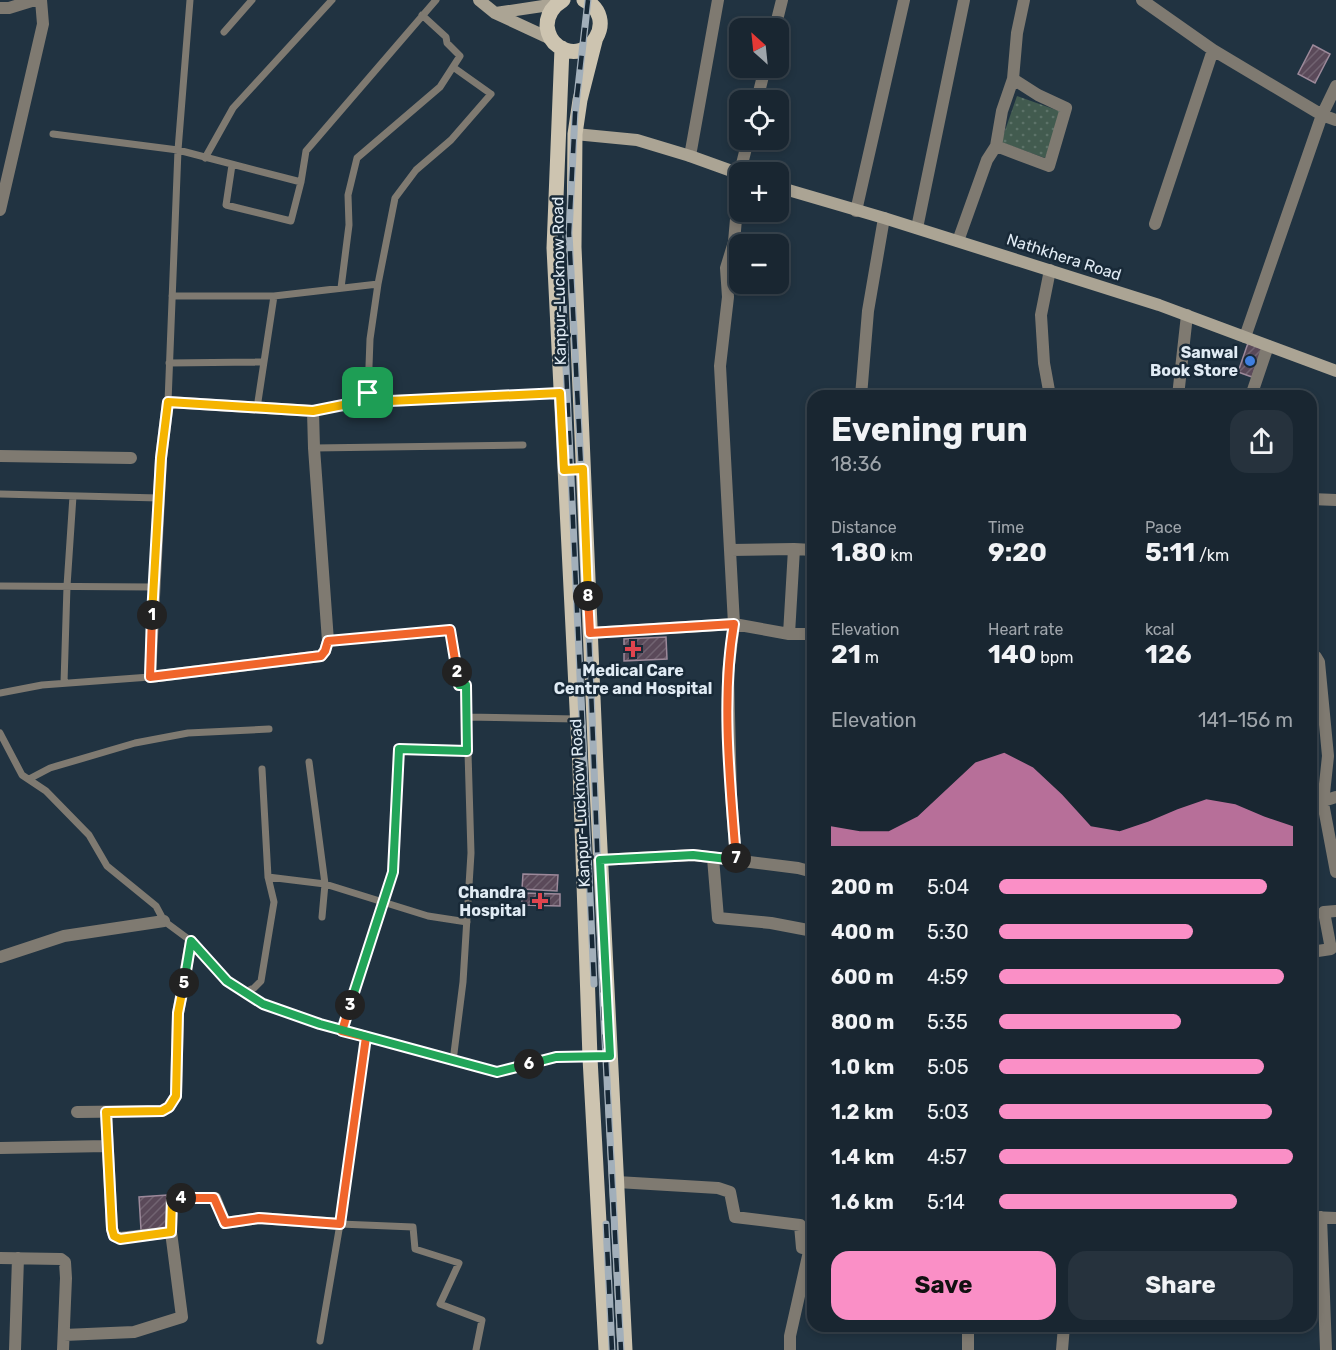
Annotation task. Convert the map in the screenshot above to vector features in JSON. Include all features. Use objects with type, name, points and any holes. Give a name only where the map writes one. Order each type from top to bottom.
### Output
[{"type":"main road","points":[[584,0],[598,7]]},
{"type":"main road","name":"Kanpur-Lucknow Road","points":[[560,2],[550,12],[547,21],[547,30],[556,44],[554,248],[578,719],[590,1058],[606,1350]]},
{"type":"main road","name":"Kanpur-Lucknow Road","points":[[598,7],[601,24],[580,100],[574,134],[574,247],[600,860],[625,1350]]},
{"type":"main road","points":[[556,44],[576,51],[583,50],[595,41]]},
{"type":"main road","points":[[564,470],[583,469]]},
{"type":"street","points":[[0,8],[9,8],[35,0]]},
{"type":"street","points":[[0,210],[43,24],[41,0]]},
{"type":"street","points":[[479,0],[495,13],[556,44]]},
{"type":"street","points":[[690,156],[718,0]]},
{"type":"street","points":[[778,18],[782,0]]},
{"type":"street","points":[[856,211],[904,0]]},
{"type":"street","points":[[917,228],[964,0]]},
{"type":"street","points":[[958,241],[987,160],[996,146],[1002,111],[1013,79],[1017,33],[1024,0]]},
{"type":"street","points":[[1142,0],[1213,50],[1322,115],[1336,120]]},
{"type":"street","points":[[495,13],[560,2]]},
{"type":"street","points":[[1155,224],[1213,50]]},
{"type":"street","points":[[996,146],[1049,166],[1060,133],[1066,108],[1038,95],[1013,79]]},
{"type":"street","points":[[1245,337],[1322,115],[1336,86]]},
{"type":"street","points":[[574,134],[637,140],[729,169]]},
{"type":"street","name":"Nathkhera Road","points":[[789,190],[917,228],[1187,315],[1336,371]]},
{"type":"street","points":[[861,390],[868,311],[884,218]]},
{"type":"street","points":[[736,222],[734,242],[726,268],[728,297],[720,366],[734,624],[728,673],[731,795],[736,860]]},
{"type":"street","points":[[1049,390],[1044,363],[1041,315],[1050,270]]},
{"type":"street","points":[[1179,390],[1187,315]]},
{"type":"street","points":[[1253,390],[1268,346]]},
{"type":"street","points":[[168,402],[257,408],[313,411],[328,641],[325,651],[321,656],[150,677],[161,458],[168,402]]},
{"type":"street","points":[[0,456],[131,458]]},
{"type":"street","points":[[1317,499],[1336,500]]},
{"type":"street","points":[[789,634],[794,549]]},
{"type":"street","points":[[731,550],[807,550]]},
{"type":"street","points":[[590,633],[734,624],[789,634],[807,634]]},
{"type":"street","points":[[1317,660],[1328,756],[1317,804],[1336,872]]},
{"type":"street","points":[[1317,804],[1336,797]]},
{"type":"street","points":[[600,860],[693,855],[807,867]]},
{"type":"street","points":[[713,858],[718,918],[771,923],[807,930]]},
{"type":"street","points":[[1317,951],[1331,950],[1324,912],[1336,910]]},
{"type":"street","points":[[0,957],[64,936],[165,921]]},
{"type":"street","points":[[77,1112],[162,1111],[169,1107],[176,1096],[178,1013],[191,941]]},
{"type":"street","points":[[106,1112],[114,1236],[120,1239],[171,1232]]},
{"type":"street","points":[[0,1148],[107,1146]]},
{"type":"street","points":[[617,1182],[718,1188],[730,1192],[735,1217],[800,1225],[802,1248],[807,1247]]},
{"type":"street","points":[[64,1335],[134,1332],[182,1317],[171,1232],[172,1198],[214,1198],[225,1223],[259,1218],[340,1224]]},
{"type":"street","points":[[1317,1217],[1336,1218]]},
{"type":"street","points":[[1317,1230],[1326,1350]]},
{"type":"street","points":[[0,1258],[61,1259],[64,1262],[66,1278],[63,1350]]},
{"type":"street","points":[[15,1350],[18,1258]]},
{"type":"street","points":[[790,1350],[790,1336],[807,1264]]},
{"type":"street","points":[[968,1332],[968,1350]]},
{"type":"street","points":[[1062,1350],[1064,1332]]},
{"type":"lane","points":[[168,402],[178,150],[190,0]]},
{"type":"lane","points":[[224,32],[252,0]]},
{"type":"lane","points":[[205,158],[232,108],[332,0]]},
{"type":"lane","points":[[232,165],[226,205],[291,221],[306,152],[436,0]]},
{"type":"lane","points":[[341,288],[349,225],[348,195],[357,158],[440,87],[460,56],[447,43],[446,37],[422,15]]},
{"type":"lane","points":[[368,393],[370,339],[395,198],[416,170],[451,140],[491,94],[453,67]]},
{"type":"lane","points":[[53,134],[178,150],[301,182]]},
{"type":"lane","points":[[172,296],[274,296],[378,284]]},
{"type":"lane","points":[[257,408],[274,296]]},
{"type":"lane","points":[[169,363],[263,362]]},
{"type":"lane","points":[[368,393],[390,401],[560,393]]},
{"type":"lane","points":[[313,411],[353,403],[368,393]]},
{"type":"lane","points":[[314,448],[523,445]]},
{"type":"lane","points":[[0,494],[159,498]]},
{"type":"lane","points":[[64,683],[73,496]]},
{"type":"lane","points":[[0,586],[154,588]]},
{"type":"lane","points":[[328,641],[450,630],[459,685],[466,685],[471,853],[463,982],[453,1061]]},
{"type":"lane","points":[[0,693],[42,685],[150,677]]},
{"type":"lane","points":[[466,717],[578,719]]},
{"type":"lane","points":[[29,779],[50,768],[135,743],[188,733],[268,729]]},
{"type":"lane","points":[[0,733],[22,775],[46,791],[90,835],[106,866],[156,906],[165,921],[191,941],[227,981],[263,1004],[342,1031],[497,1072],[556,1057],[610,1056]]},
{"type":"lane","points":[[342,1031],[393,872],[399,749],[467,751]]},
{"type":"lane","points":[[309,762],[325,884],[322,917]]},
{"type":"lane","points":[[245,992],[261,981],[274,902],[268,877],[262,769]]},
{"type":"lane","points":[[268,877],[325,884],[428,916],[467,922]]},
{"type":"lane","points":[[320,1341],[340,1224],[366,1037]]},
{"type":"lane","points":[[340,1224],[412,1227],[415,1249],[459,1263],[440,1304],[482,1320],[476,1350]]},
{"type":"green space","points":[[1017,96],[1062,112],[1045,158],[1001,142]]},
{"type":"building","points":[[1313,45],[1330,54],[1315,83],[1298,74]]},
{"type":"building","name":"Sanwal Book Store","points":[[1248,343],[1263,349],[1252,377],[1238,372]]},
{"type":"building","points":[[666,637],[667,659],[624,661],[624,639]]},
{"type":"building","points":[[523,874],[558,875],[557,891],[522,889]]},
{"type":"building","points":[[522,893],[560,894],[560,906],[522,905]]},
{"type":"building","points":[[167,1195],[169,1228],[141,1230],[139,1197]]},
{"type":"railway","points":[[588,0],[575,114],[569,233],[621,1350]]},
{"type":"railway","points":[[560,235],[594,984]]},
{"type":"railway","points":[[606,1224],[612,1350]]},
{"type":"place","name":"Sanwal Book Store","points":[[1250,361]]},
{"type":"place","name":"Medical Care Centre and Hospital","points":[[633,649]]},
{"type":"place","name":"Chandra Hospital","points":[[540,901]]},
{"type":"route","points":[[368,393],[353,403],[313,411],[168,402],[161,458],[150,677],[321,656],[328,641],[450,630],[459,685],[466,685],[467,751],[399,749],[393,872],[342,1031],[366,1037],[340,1224],[259,1218],[225,1223],[214,1198],[172,1198],[171,1232],[120,1239],[114,1236],[112,1229],[106,1112],[162,1111],[169,1107],[176,1096],[178,1013],[191,941],[227,981],[263,1004],[320,1024],[366,1037],[497,1072],[556,1057],[610,1056],[600,860],[693,855],[736,860],[731,795],[728,673],[734,624],[590,633],[583,469],[564,470],[560,393],[390,401],[368,393]]}]
